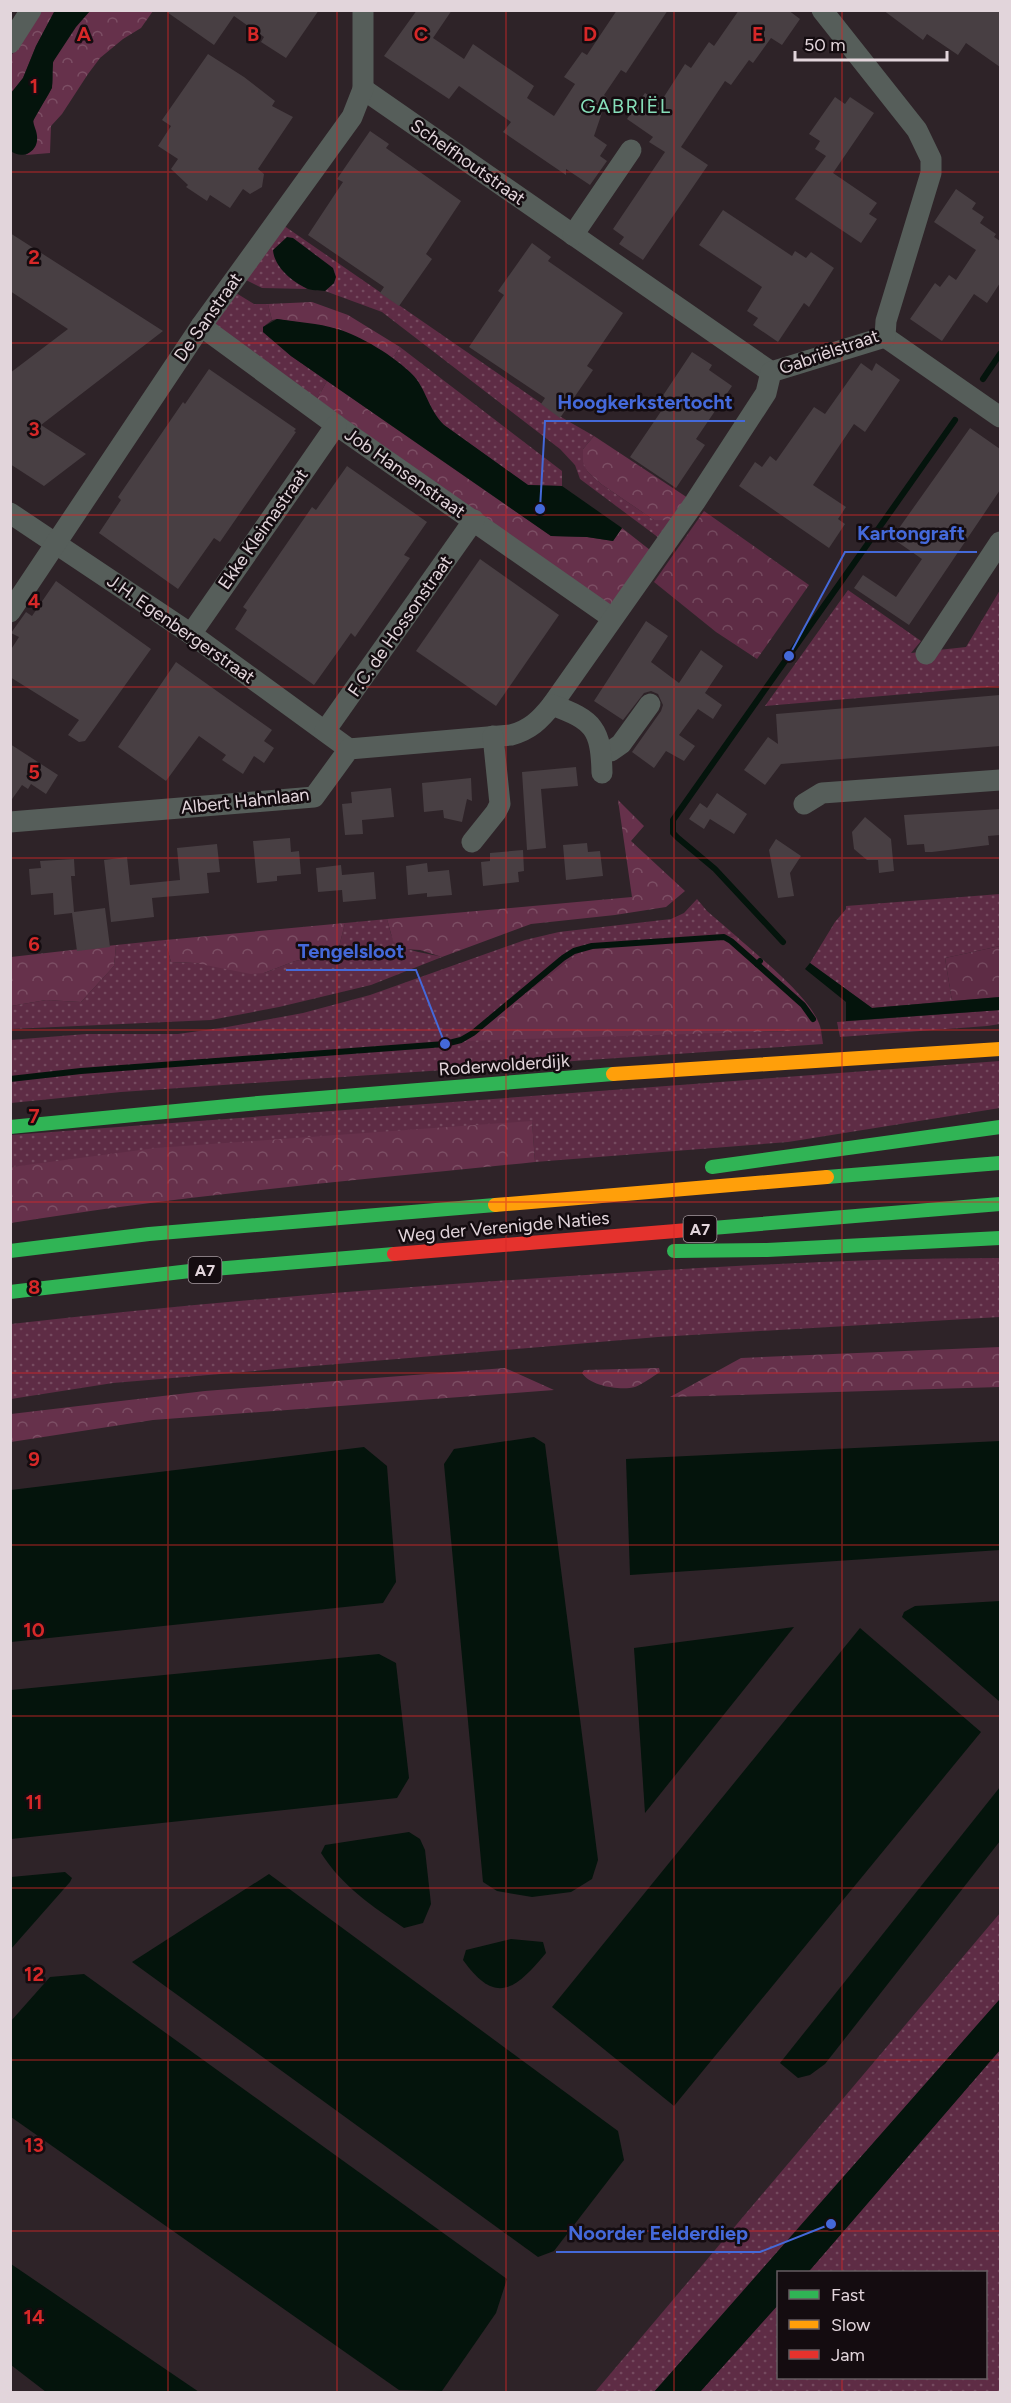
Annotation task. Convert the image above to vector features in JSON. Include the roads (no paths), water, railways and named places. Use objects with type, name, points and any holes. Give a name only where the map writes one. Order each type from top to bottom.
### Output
[{"type":"main road","name":"Roderwolderdijk","points":[[10,1127],[276,1101],[844,1058],[1000,1049]]},
{"type":"main road","points":[[695,1170],[801,1153],[1000,1127]]},
{"type":"main road","name":"Weg der Verenigde Naties","points":[[10,1251],[149,1234],[1000,1164]]},
{"type":"main road","name":"A7","points":[[482,1205],[648,1178]]},
{"type":"main road","name":"Weg der Verenigde Naties","points":[[10,1293],[190,1271],[1000,1204]]},
{"type":"main road","name":"A7","points":[[660,1251],[767,1250],[1000,1238]]},
{"type":"main road","name":"A7","points":[[399,1254],[589,1252]]},
{"type":"street","points":[[10,43],[31,10]]},
{"type":"street","name":"De Sanstraat","points":[[10,612],[201,326],[352,117],[363,89],[363,10]]},
{"type":"street","name":"Gabriëlstraat","points":[[552,705],[695,502],[766,393],[771,372],[885,337],[886,321],[932,173],[931,159],[917,130],[822,10]]},
{"type":"street","name":"Schelfhoutstraat","points":[[363,89],[771,372]]},
{"type":"street","points":[[573,235],[631,150]]},
{"type":"street","name":"Job Hansenstraat","points":[[201,326],[336,425],[612,618]]},
{"type":"street","points":[[885,337],[1000,417]]},
{"type":"street","name":"Ekke Kleimastraat","points":[[191,634],[336,425]]},
{"type":"street","name":"J.H. Egenbergerstraat","points":[[10,513],[191,634],[349,749]]},
{"type":"street","name":"F.C. de Hossonstraat","points":[[325,731],[474,520]]},
{"type":"street","points":[[926,654],[1000,542]]},
{"type":"street","points":[[601,750],[611,751],[621,744],[650,704]]},
{"type":"street","points":[[349,749],[525,731],[537,723],[552,705],[573,713],[595,728],[601,750],[602,773]]},
{"type":"street","points":[[471,842],[500,804],[493,736]]},
{"type":"street","name":"Albert Hahnlaan","points":[[10,822],[314,797],[349,749]]},
{"type":"street","points":[[804,804],[822,793],[1000,780]]},
{"type":"waterway","points":[[983,379],[1000,354]]},
{"type":"waterway","points":[[783,942],[715,869],[673,833],[673,820],[955,420]]},
{"type":"waterway","points":[[10,1079],[81,1071],[445,1044],[461,1040],[473,1033],[563,958],[574,951],[592,946],[724,937],[757,964],[760,961]]},
{"type":"waterway","points":[[757,964],[803,1005],[813,1019]]},
{"type":"place","name":"Hoogkerkstertocht","points":[[540,509]]},
{"type":"place","name":"Kartongraft","points":[[789,656]]},
{"type":"place","name":"Tengelsloot","points":[[445,1044]]},
{"type":"place","name":"Noorder Eelderdiep","points":[[831,2224]]},
{"type":"district","name":"GABRIËL","points":[[626,106]]}]
